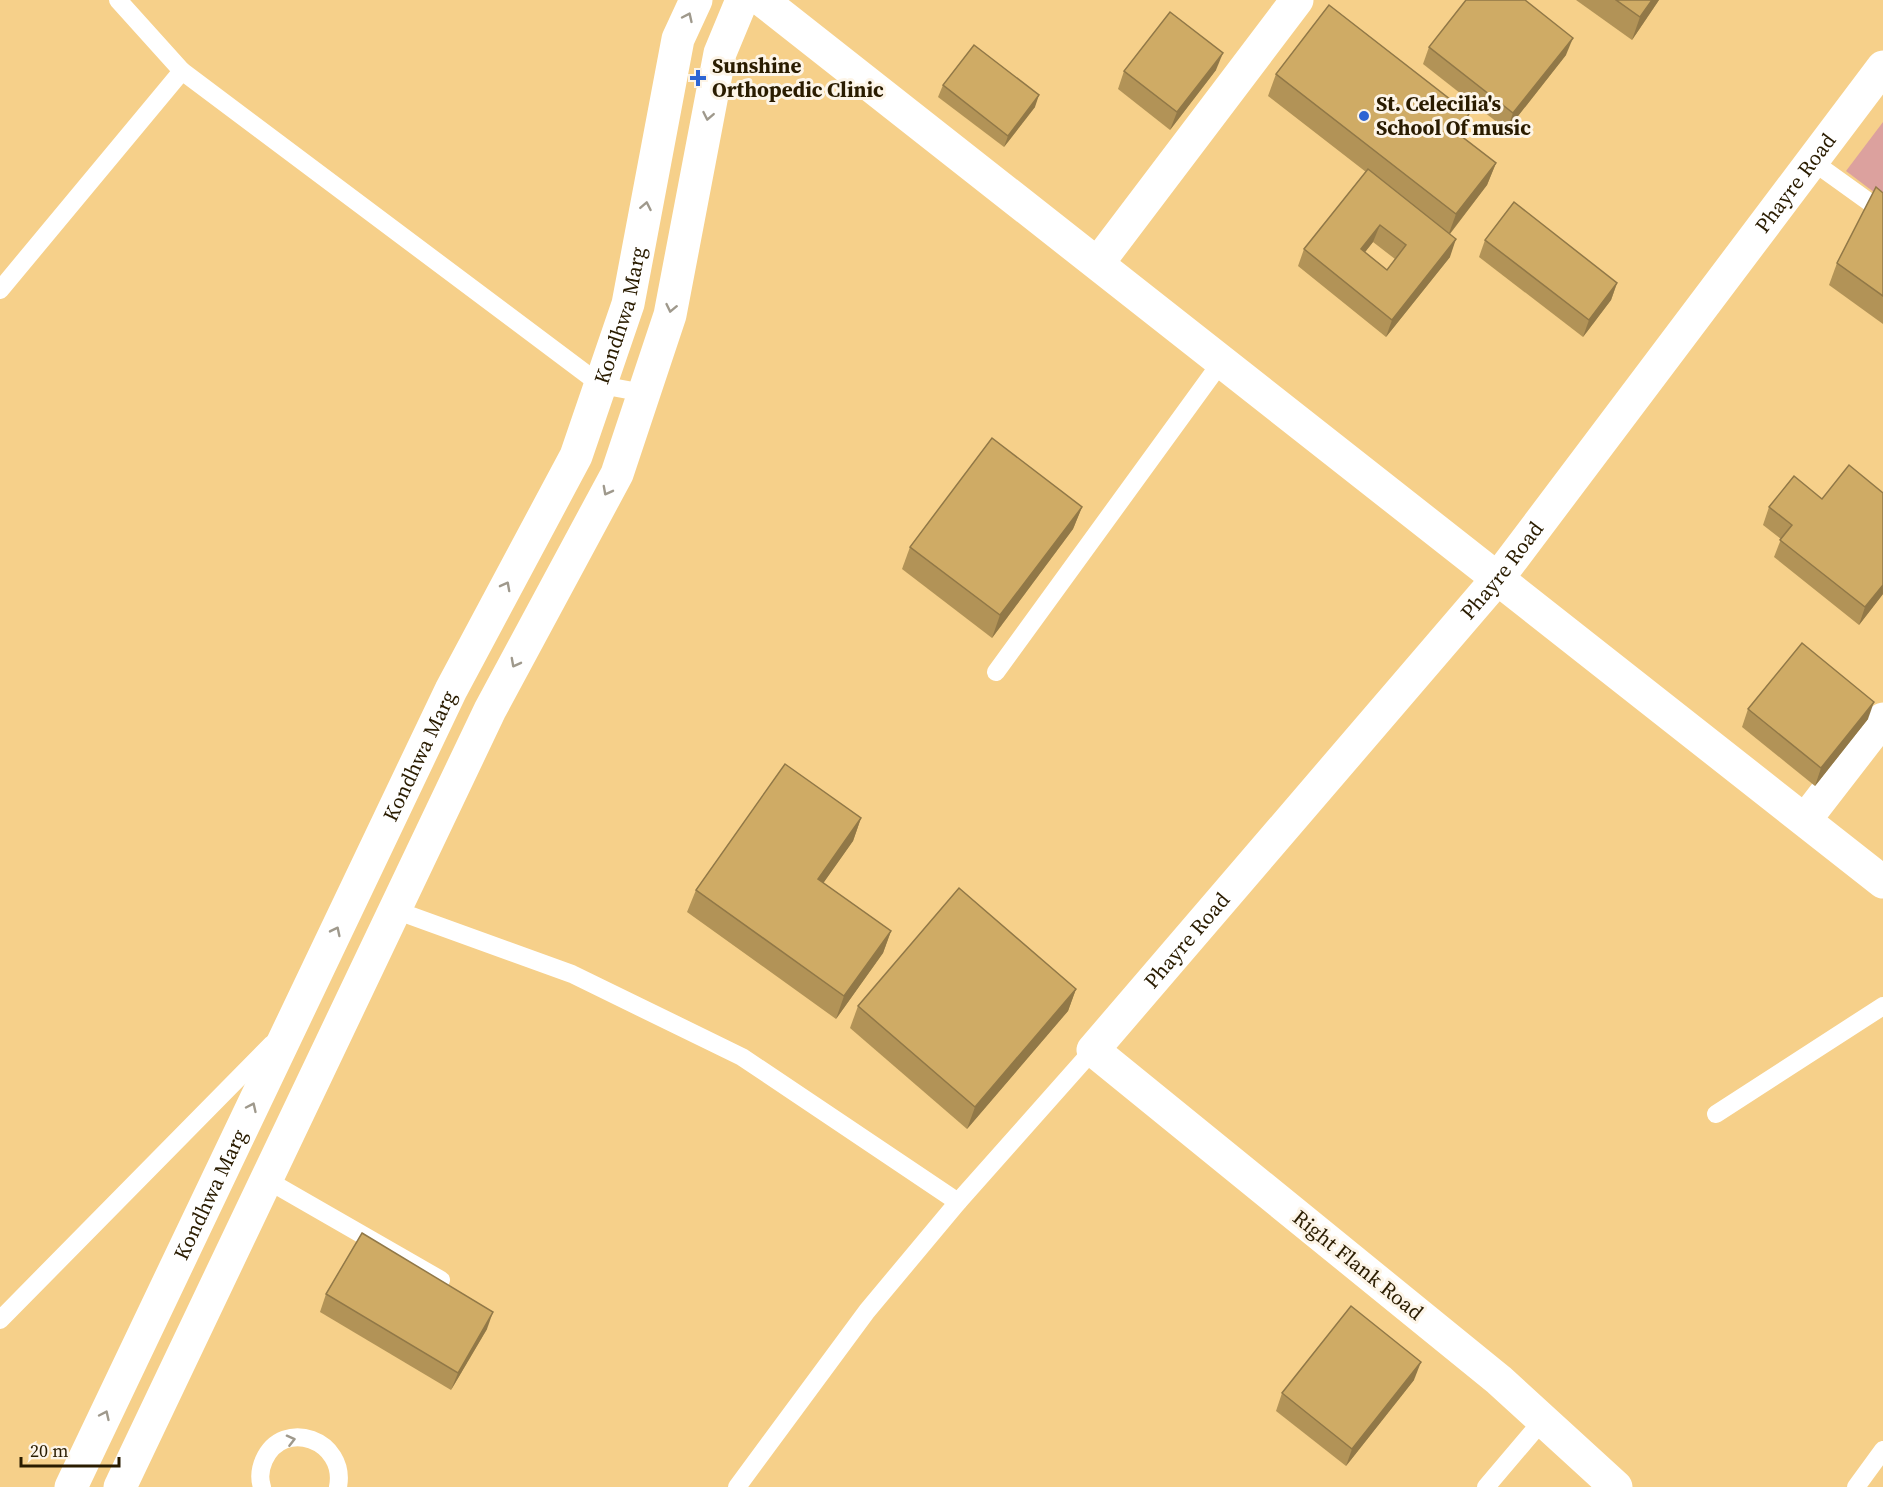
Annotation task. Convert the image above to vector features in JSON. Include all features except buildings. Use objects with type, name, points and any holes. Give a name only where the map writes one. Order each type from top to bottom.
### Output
[{"type":"street","name":"Kondhwa Marg","points":[[70,1487],[451,690],[576,456],[628,304],[678,39],[696,0]]},
{"type":"street","name":"Kondhwa Marg","points":[[120,1487],[490,711],[617,474],[670,315],[720,53],[742,0]]},
{"type":"street","points":[[762,0],[1805,820],[1880,875]]},
{"type":"street","points":[[1098,263],[1297,0]]},
{"type":"street","name":"Phayre Road","points":[[1093,1050],[1498,578],[1883,67]]},
{"type":"street","points":[[1805,820],[1883,719]]},
{"type":"street","name":"Right Flank Road","points":[[1093,1050],[1499,1380],[1616,1487]]},
{"type":"lane","points":[[118,0],[182,71],[601,385],[644,393]]},
{"type":"lane","points":[[0,290],[182,71]]},
{"type":"lane","points":[[1812,161],[1883,212]]},
{"type":"lane","points":[[996,672],[1222,361]]},
{"type":"lane","points":[[395,910],[572,974],[742,1057],[958,1202]]},
{"type":"lane","points":[[1716,1114],[1883,1006]]},
{"type":"lane","points":[[0,1320],[290,1026]]},
{"type":"lane","points":[[737,1487],[867,1311],[958,1202],[1093,1050]]},
{"type":"lane","points":[[267,1180],[441,1280]]},
{"type":"lane","points":[[1486,1487],[1543,1420]]},
{"type":"lane","points":[[262,1487],[261,1468],[266,1456],[275,1446],[287,1439],[301,1437],[325,1446],[333,1455],[338,1467],[338,1487]]},
{"type":"lane","points":[[1857,1487],[1880,1458]]},
{"type":"shaded area","points":[[1883,122],[1883,199],[1846,171]]},
{"type":"place","name":"Sunshine Orthopedic Clinic","points":[[698,78]]},
{"type":"place","name":"St. Celecilia's School Of music","points":[[1364,116]]}]
